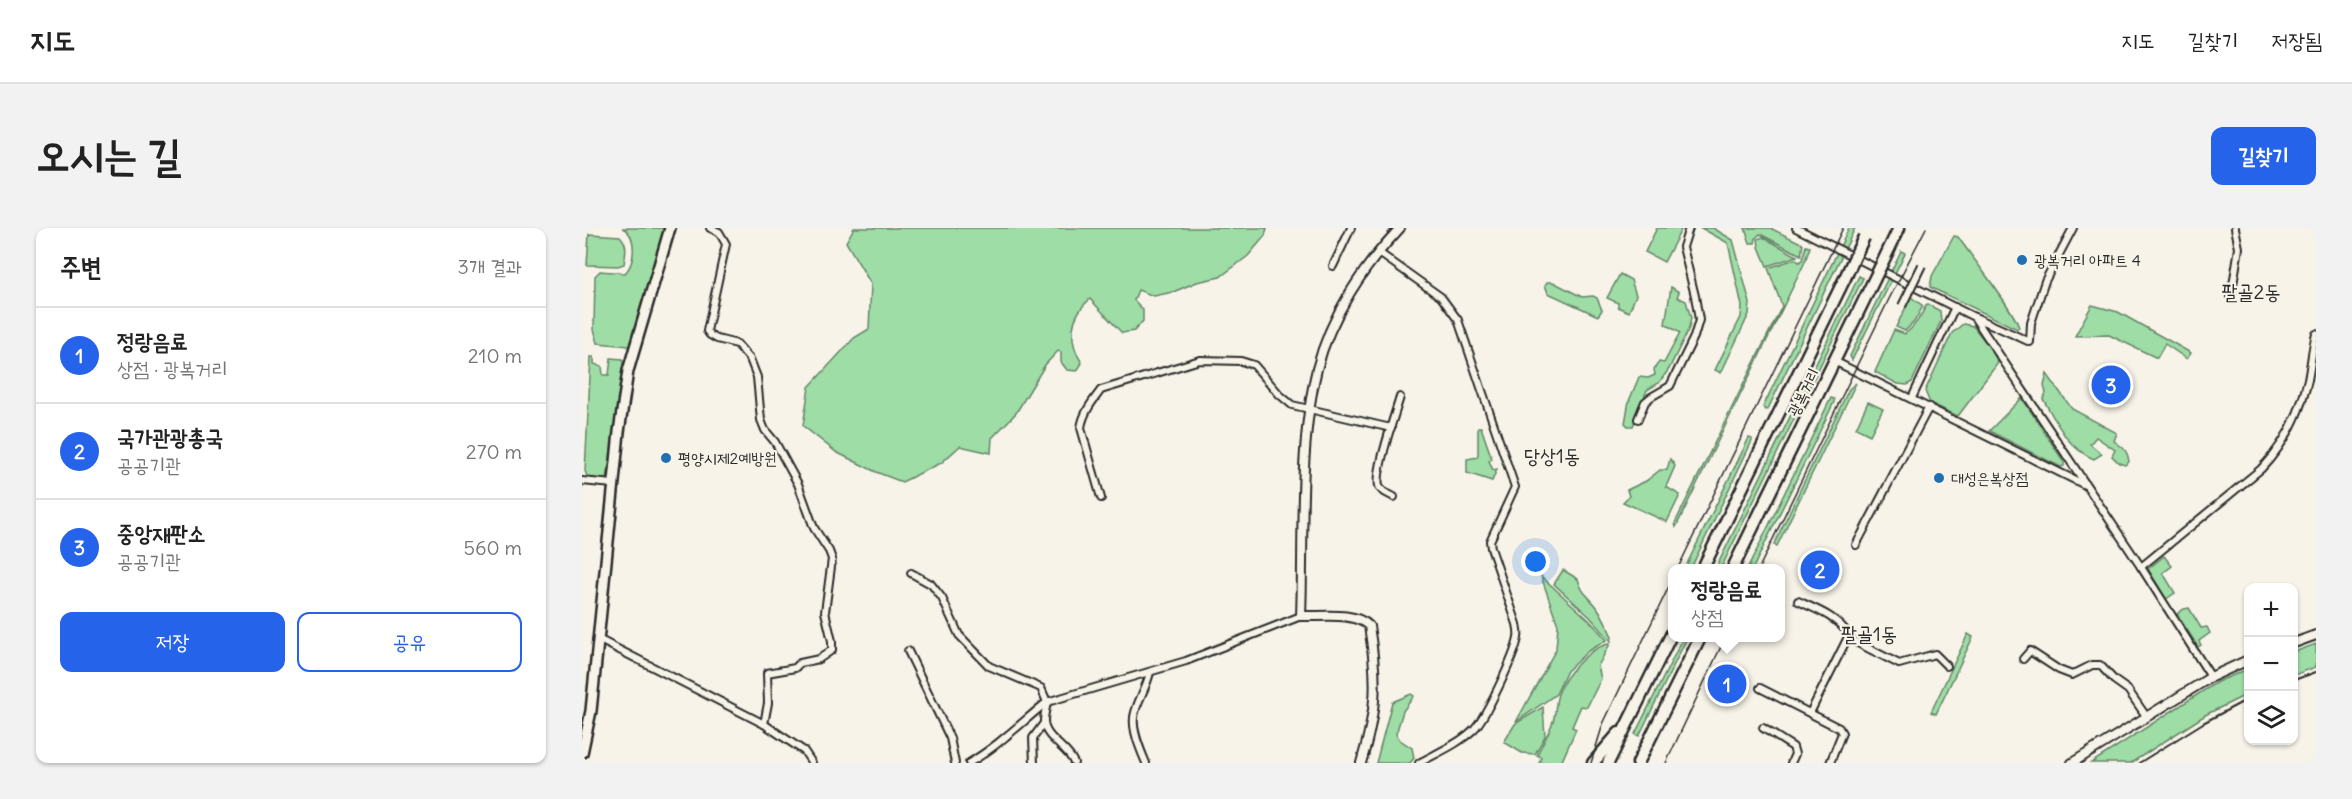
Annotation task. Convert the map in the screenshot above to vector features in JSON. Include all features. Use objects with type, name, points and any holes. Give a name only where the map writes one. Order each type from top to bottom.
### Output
[{"type":"highway","name":"광복거리","points":[[1735,564],[1899,228]]},
{"type":"highway","name":"광복거리","points":[[1705,564],[1867,233]]},
{"type":"highway","points":[[1608,763],[1668,641]]},
{"type":"highway","points":[[1638,763],[1698,642]]},
{"type":"highway","points":[[1593,763],[1626,727]]},
{"type":"main road","points":[[582,753],[591,711],[613,484],[632,354],[670,228]]},
{"type":"street","points":[[710,228],[719,232],[726,244],[707,331],[717,339],[737,344],[750,359],[757,377],[761,420],[765,430],[775,442],[798,484],[814,528],[832,559],[825,612],[832,650],[819,659],[800,663],[795,668],[768,673],[768,703],[764,724]]},
{"type":"street","points":[[1333,266],[1351,228]]},
{"type":"street","points":[[1301,616],[1306,428],[1317,368],[1327,341],[1350,295],[1378,252],[1400,228]]},
{"type":"street","points":[[1638,419],[1645,402],[1670,386],[1694,337],[1699,320],[1683,247],[1689,228]]},
{"type":"street","points":[[1796,228],[1955,308],[2030,342],[2031,323],[2045,281],[2073,228]]},
{"type":"street","points":[[2231,297],[2238,248],[2235,228]]},
{"type":"street","points":[[1378,252],[1441,297],[1458,320],[1515,487],[1490,542],[1517,624],[1518,636],[1515,648],[1484,716],[1475,728],[1463,738],[1419,763]]},
{"type":"street","points":[[1902,306],[1922,265]]},
{"type":"street","points":[[1912,398],[1955,308]]},
{"type":"street","points":[[1974,317],[2141,567],[2211,677]]},
{"type":"street","points":[[2141,567],[2261,469],[2273,456],[2292,427],[2307,383],[2316,334]]},
{"type":"street","points":[[1101,498],[1081,428],[1083,418],[1101,390],[1200,360],[1241,361],[1254,365],[1280,395],[1292,405],[1310,407],[1391,428]]},
{"type":"street","points":[[1834,361],[2085,485]]},
{"type":"street","points":[[1394,497],[1382,490],[1379,484],[1391,428],[1401,397]]},
{"type":"street","points":[[1856,544],[1929,407]]},
{"type":"street","points":[[582,481],[613,484]]},
{"type":"street","points":[[911,573],[931,584],[937,591],[959,635],[989,666],[1041,688],[1047,702],[1044,723],[1046,731],[1066,750],[1074,763]]},
{"type":"street","points":[[1798,601],[1822,611],[1842,624],[1849,635],[1810,712]]},
{"type":"street","points":[[969,763],[986,753],[1047,702],[1150,672],[1301,616],[1353,617],[1363,620],[1369,626],[1376,688],[1372,722],[1361,763]]},
{"type":"street","points":[[2298,642],[2316,635]]},
{"type":"street","points":[[1848,638],[1899,664],[1935,654],[1947,666]]},
{"type":"street","points":[[598,639],[764,724],[804,751],[812,763]]},
{"type":"street","points":[[908,651],[950,738],[955,763]]},
{"type":"street","points":[[2023,660],[2030,651],[2059,670],[2072,675],[2092,665],[2100,665],[2114,680],[2128,690],[2146,716]]},
{"type":"street","points":[[2072,763],[2211,677],[2244,662]]},
{"type":"street","points":[[1146,763],[1141,752],[1134,716],[1150,672]]},
{"type":"street","points":[[1760,688],[1839,728],[1842,733],[1830,763]]},
{"type":"street","points":[[1034,763],[1033,738],[1044,723]]},
{"type":"street","points":[[1764,728],[1793,747],[1795,754],[1791,763]]},
{"type":"green space","points":[[622,228],[664,228],[629,346],[598,343],[594,329],[595,276],[600,271],[625,273],[633,256],[630,236]]},
{"type":"green space","points":[[854,228],[1267,228],[1265,236],[1248,256],[1220,277],[1154,296],[1138,290],[1134,300],[1143,310],[1143,321],[1134,331],[1122,333],[1090,299],[1078,314],[1073,330],[1074,346],[1082,363],[1077,371],[1067,370],[1061,362],[1061,352],[1058,351],[1045,365],[1016,413],[992,438],[991,453],[960,446],[941,463],[902,482],[836,452],[803,426],[809,387],[854,338],[869,329],[871,284],[846,242]]},
{"type":"green space","points":[[1657,228],[1682,228],[1664,262],[1645,252]]},
{"type":"green space","points":[[1701,228],[1713,228],[1733,240],[1750,303],[1749,314],[1721,373],[1715,370],[1741,317],[1742,306],[1728,243]]},
{"type":"green space","points":[[1745,228],[1770,228],[1803,244],[1801,255],[1760,234],[1755,243],[1750,243]]},
{"type":"green space","points":[[1849,228],[1855,228],[1768,409],[1765,410],[1763,407]]},
{"type":"green space","points":[[589,234],[620,236],[626,252],[624,264],[618,266],[587,265]]},
{"type":"green space","points":[[1954,236],[1958,237],[1992,283],[2019,328],[1930,287],[1932,276]]},
{"type":"green space","points":[[1763,237],[1797,256],[1767,266],[1759,247],[1758,239]]},
{"type":"green space","points":[[1806,246],[1810,247],[1804,264],[1676,527],[1675,523],[1782,306],[1768,268],[1795,259],[1799,262],[1802,260]]},
{"type":"green space","points":[[1901,251],[1905,253],[1852,360],[1850,356]]},
{"type":"green space","points":[[1620,274],[1631,280],[1636,295],[1629,312],[1607,298]]},
{"type":"green space","points":[[1859,276],[1863,278],[1723,564],[1718,564]]},
{"type":"green space","points":[[1547,282],[1553,282],[1582,297],[1597,298],[1602,310],[1598,316],[1548,293],[1545,285]]},
{"type":"green space","points":[[1671,287],[1679,292],[1677,297],[1686,301],[1691,318],[1689,328],[1669,369],[1659,383],[1647,390],[1633,426],[1628,426],[1625,423],[1629,401],[1639,377],[1648,378],[1655,375],[1654,369],[1659,362],[1664,363],[1680,333],[1665,324]]},
{"type":"green space","points":[[1911,297],[1923,306],[1914,322],[1905,331],[1896,327]]},
{"type":"green space","points":[[1927,304],[1940,311],[1941,321],[1912,382],[1907,385],[1898,384],[1875,372],[1894,330],[1905,334],[1909,331]]},
{"type":"green space","points":[[2092,305],[2118,312],[2191,353],[2187,359],[2165,344],[2157,358],[2109,335],[2075,336]]},
{"type":"green space","points":[[1963,324],[1973,326],[1991,349],[1998,363],[1958,416],[1930,403],[1925,391],[1952,333]]},
{"type":"green space","points":[[591,357],[594,357],[594,364],[602,366],[603,375],[609,375],[611,358],[622,359],[623,362],[607,480],[588,479],[585,471]]},
{"type":"green space","points":[[2047,374],[2072,409],[2117,433],[2114,441],[2128,455],[2129,462],[2125,465],[2119,463],[2112,456],[2115,450],[2096,437],[2090,444],[2102,454],[2094,459],[2070,442],[2043,399],[2046,393],[2044,386]]},
{"type":"green space","points":[[1856,383],[1777,546],[1774,544],[1849,389]]},
{"type":"green space","points":[[1831,398],[1834,399],[1755,564],[1750,564]]},
{"type":"green space","points":[[2022,398],[2064,462],[2064,466],[2061,467],[1989,431]]},
{"type":"green space","points":[[1868,402],[1883,409],[1870,435],[1856,428]]},
{"type":"green space","points":[[1478,427],[1481,427],[1492,459],[1489,461],[1493,470],[1497,469],[1492,481],[1467,473],[1467,459],[1477,457],[1478,454]]},
{"type":"green space","points":[[1749,438],[1752,439],[1693,564],[1687,564]]},
{"type":"green space","points":[[1670,459],[1675,466],[1666,487],[1680,495],[1667,522],[1623,502],[1629,496],[1627,490],[1646,481],[1660,470],[1667,470]]},
{"type":"green space","points":[[2164,556],[2172,566],[2163,573],[2175,593],[2166,599],[2148,569]]},
{"type":"green space","points":[[1563,570],[1578,579],[1583,591],[1597,607],[1612,637],[1611,641],[1590,617],[1554,584]]},
{"type":"green space","points":[[1541,576],[1589,620],[1607,640],[1588,651],[1567,671],[1556,694],[1516,722],[1556,649],[1558,625]]},
{"type":"green space","points":[[2189,608],[2201,628],[2207,627],[2210,633],[2199,641],[2201,645],[2198,647],[2177,614]]},
{"type":"green space","points":[[1968,634],[1973,637],[1936,714],[1931,712]]},
{"type":"green space","points":[[1681,642],[1685,642],[1639,736],[1635,734]]},
{"type":"green space","points":[[1610,644],[1598,666],[1601,679],[1587,707],[1581,706],[1572,727],[1576,729],[1561,763],[1539,763],[1541,757],[1537,755],[1554,718],[1561,687],[1586,656]]},
{"type":"green space","points":[[2316,644],[2316,667],[2298,674],[2298,651]]},
{"type":"green space","points":[[2244,671],[2244,696],[2207,714],[2131,763],[2091,763],[2217,682]]},
{"type":"green space","points":[[1411,694],[1414,696],[1403,711],[1396,734],[1400,740],[1412,748],[1414,758],[1410,763],[1376,763],[1392,702]]},
{"type":"green space","points":[[1543,707],[1545,736],[1535,754],[1522,753],[1504,742],[1515,724]]},
{"type":"tram line","points":[[1680,564],[1843,228]]},
{"type":"tram line","points":[[1761,564],[1889,299],[1926,228]]},
{"type":"tram line","points":[[1591,763],[1603,724],[1668,588]]},
{"type":"tram line","points":[[1666,763],[1723,642]]},
{"type":"railway","points":[[2298,679],[2316,672]]},
{"type":"railway","points":[[2139,763],[2203,723],[2244,701]]},
{"type":"place","name":"광복거리 아파트 4","points":[[2022,260]]},
{"type":"place","name":"중앙재판소","points":[[2111,385]]},
{"type":"place","name":"평양시제2예방원","points":[[666,458]]},
{"type":"place","name":"대성은복상점","points":[[1939,478]]},
{"type":"place","name":"국가관광총국","points":[[1820,570]]},
{"type":"place","name":"정랑음료","points":[[1727,684]]},
{"type":"district","name":"팔골2동","points":[[2251,291]]},
{"type":"district","name":"당상1동","points":[[1552,455]]},
{"type":"district","name":"팔골1동","points":[[1869,633]]}]
